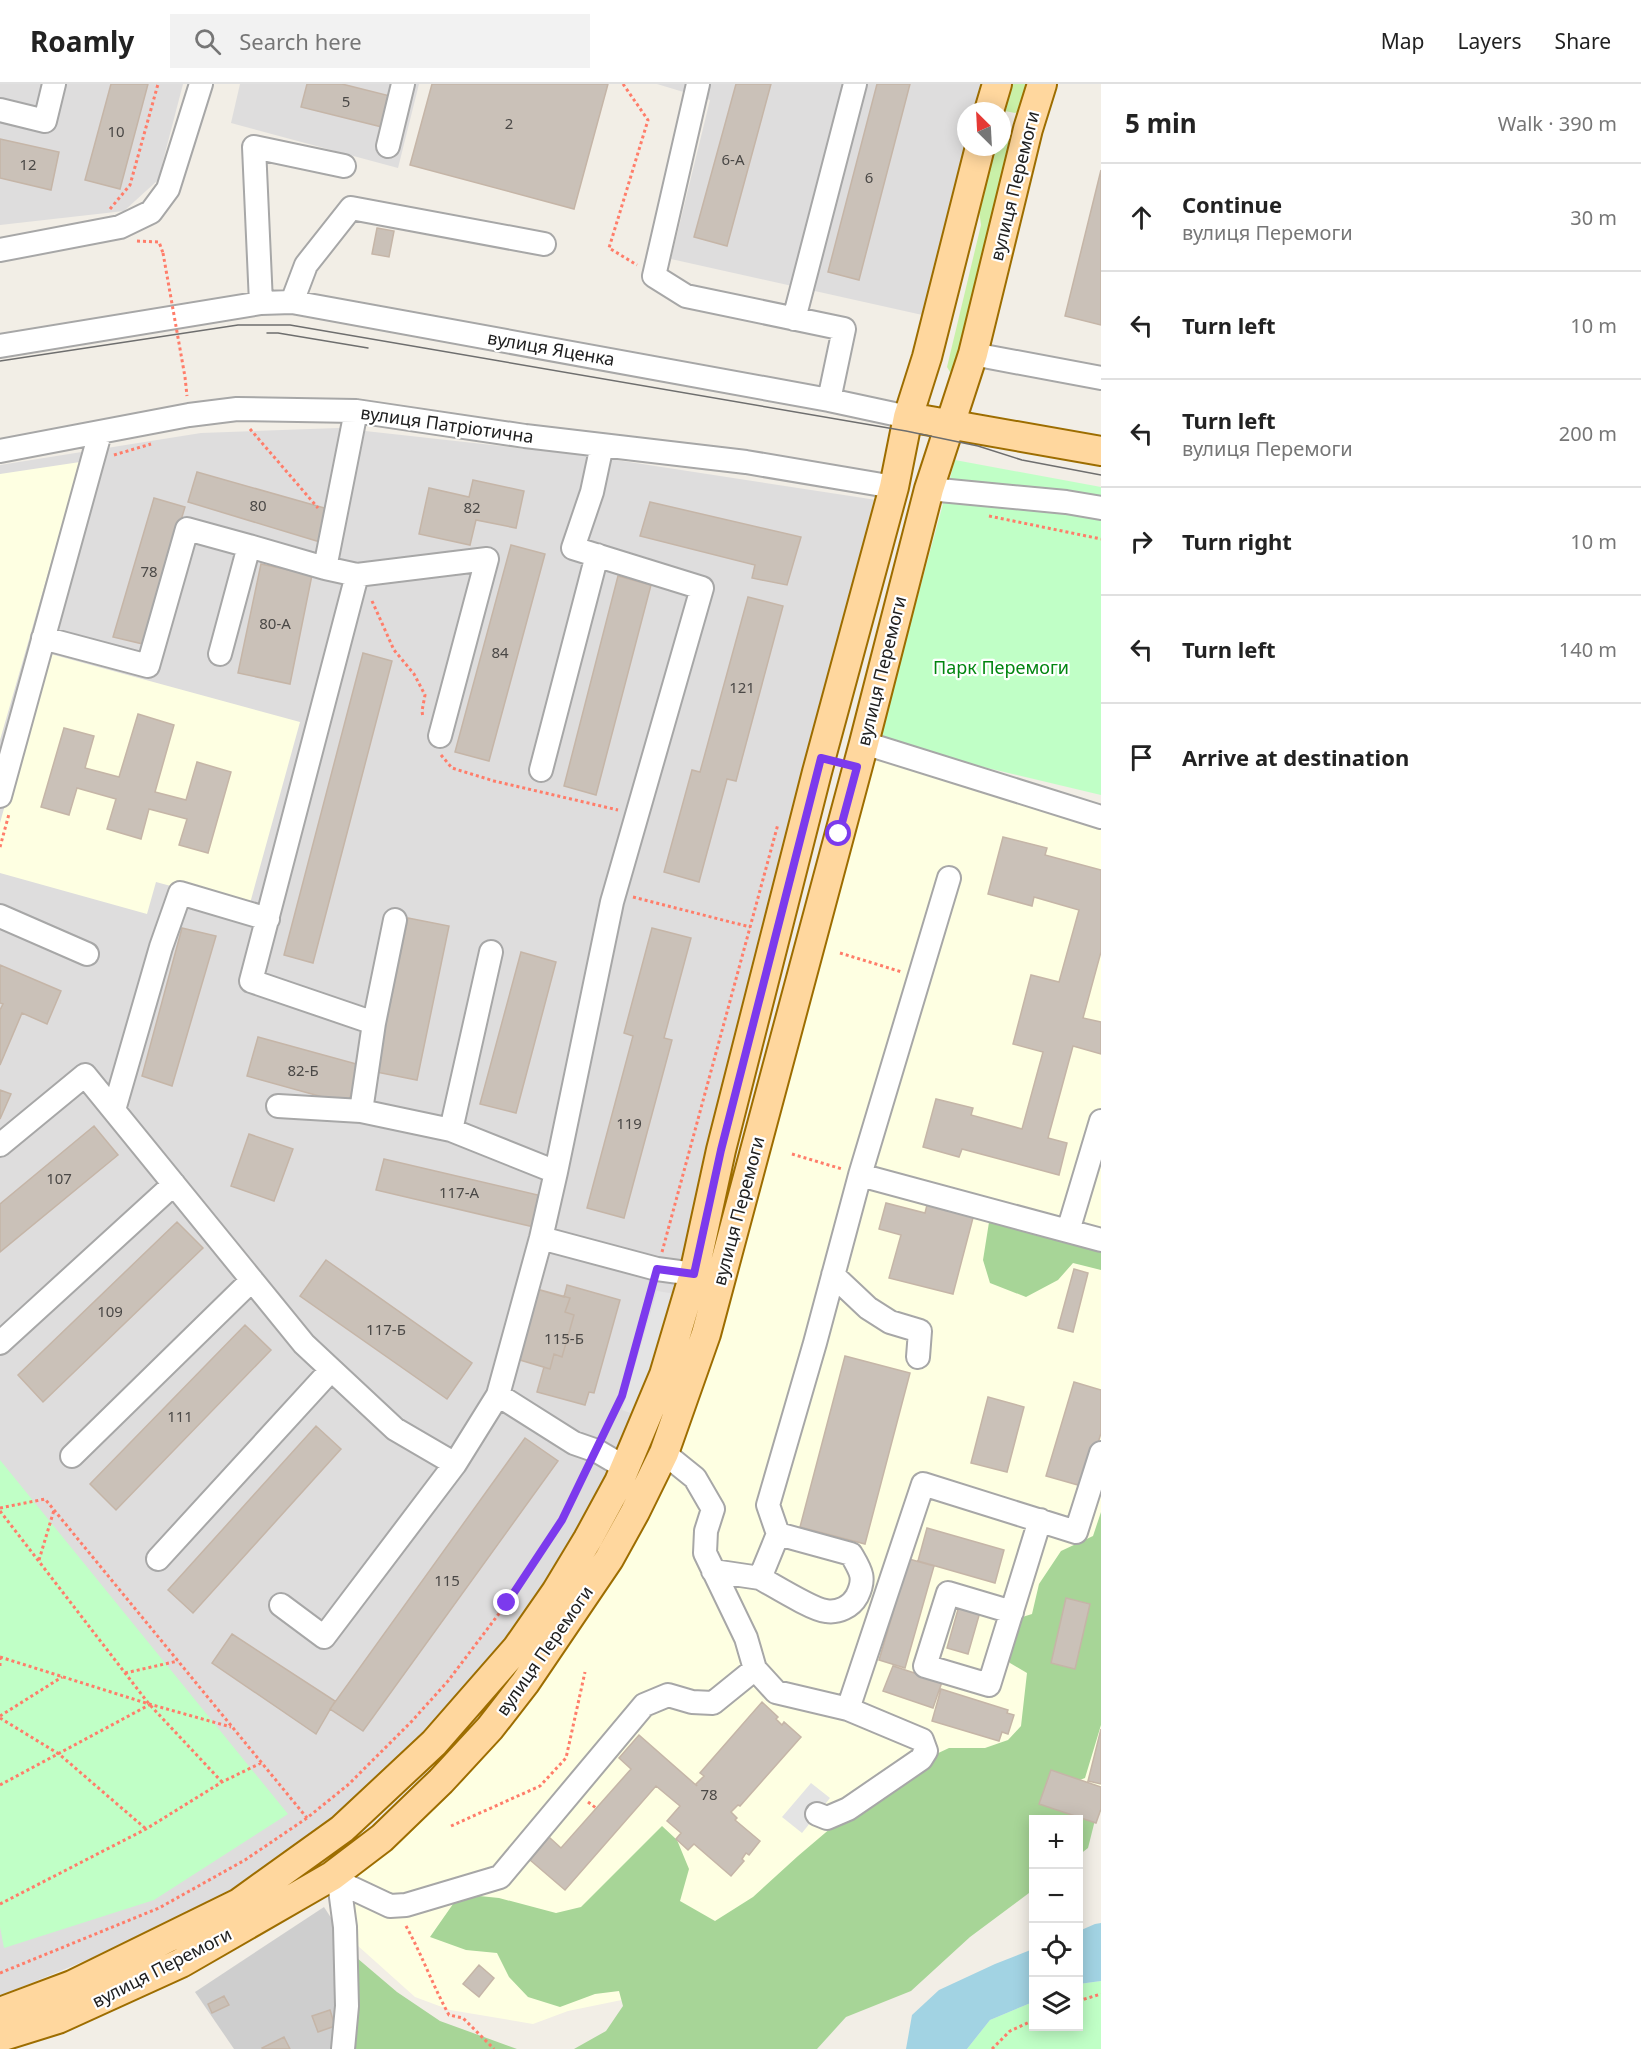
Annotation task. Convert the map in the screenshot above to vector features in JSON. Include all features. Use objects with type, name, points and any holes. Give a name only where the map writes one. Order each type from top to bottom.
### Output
[{"type":"main road","points":[[992,102],[997,84]]},
{"type":"main road","name":"вулиця Перемоги","points":[[0,2037],[58,2019],[181,1963],[336,1879],[441,1781],[490,1728],[525,1683],[609,1559],[664,1453],[706,1334],[929,489],[973,354],[1015,127],[1042,84]]},
{"type":"main road","name":"вулиця Перемоги","points":[[0,2012],[72,1985],[239,1903],[342,1829],[434,1743],[518,1648],[588,1539],[626,1467],[664,1375],[694,1274],[721,1150],[821,758],[894,487],[908,417],[927,357],[978,156]]},
{"type":"main road","name":"вулиця Яценка","points":[[908,417],[1101,452]]},
{"type":"main road","points":[[821,758],[860,755]]},
{"type":"street","points":[[0,110],[45,122],[54,84]]},
{"type":"street","points":[[0,250],[120,227],[150,213],[168,189],[201,84]]},
{"type":"street","points":[[388,146],[403,84]]},
{"type":"street","points":[[698,84],[654,276],[686,296],[844,329],[829,400]]},
{"type":"street","points":[[794,319],[855,84]]},
{"type":"street","points":[[261,303],[254,147],[344,166]]},
{"type":"street","points":[[292,302],[306,265],[351,208],[544,244]]},
{"type":"street","name":"вулиця Яценка","points":[[0,346],[261,303],[292,302],[829,400],[908,417]]},
{"type":"street","points":[[973,354],[1101,378]]},
{"type":"street","name":"вулиця Патріотична","points":[[0,451],[189,415],[237,409],[356,411],[525,436],[746,462],[894,487]]},
{"type":"street","points":[[325,568],[356,411]]},
{"type":"street","points":[[0,796],[100,433]]},
{"type":"street","points":[[281,1605],[324,1637],[455,1464],[498,1395],[541,1238],[615,893],[702,588],[573,548],[592,492],[602,445]]},
{"type":"street","points":[[929,489],[1066,502],[1101,508]]},
{"type":"street","points":[[43,638],[148,666],[187,529],[357,575],[487,559],[440,736]]},
{"type":"street","points":[[220,654],[249,546]]},
{"type":"street","points":[[541,770],[597,555]]},
{"type":"street","points":[[357,575],[251,981],[374,1023]]},
{"type":"street","points":[[860,755],[1101,818]]},
{"type":"street","points":[[760,1578],[778,1534],[768,1505],[860,1175],[949,878]]},
{"type":"street","points":[[114,1110],[161,947],[180,893],[268,919]]},
{"type":"street","points":[[0,916],[87,954]]},
{"type":"street","points":[[361,1111],[374,1023],[395,920]]},
{"type":"street","points":[[451,1130],[491,952]]},
{"type":"street","points":[[0,1145],[85,1075],[304,1344],[395,1429],[455,1464]]},
{"type":"street","points":[[278,1107],[361,1111],[451,1130],[556,1172]]},
{"type":"street","points":[[1068,1231],[1101,1121]]},
{"type":"street","points":[[860,1175],[1101,1240]]},
{"type":"street","points":[[0,1343],[174,1184]]},
{"type":"street","points":[[541,1238],[657,1269],[694,1274]]},
{"type":"street","points":[[833,1275],[868,1308],[890,1322],[920,1331],[918,1357]]},
{"type":"street","points":[[72,1456],[252,1280]]},
{"type":"street","points":[[158,1559],[331,1370]]},
{"type":"street","points":[[498,1395],[574,1443],[597,1451],[626,1467]]},
{"type":"street","points":[[664,1453],[695,1478],[712,1509],[706,1531],[705,1553],[746,1638],[755,1669],[776,1692],[848,1709],[922,1740],[926,1751],[921,1759],[848,1809],[827,1818],[817,1814]]},
{"type":"street","points":[[848,1709],[923,1484],[1076,1532],[1101,1453]]},
{"type":"street","points":[[1012,1612],[948,1593],[925,1666],[989,1685],[1012,1612],[1040,1520]]},
{"type":"street","points":[[712,1571],[760,1578],[823,1611],[836,1612],[853,1604],[863,1584],[859,1568],[851,1554],[778,1534]]},
{"type":"street","points":[[336,1879],[390,1906],[406,1905],[500,1877],[644,1705],[668,1695],[692,1702],[713,1703],[755,1669]]},
{"type":"street","points":[[336,1879],[345,1927],[347,2006],[343,2049]]},
{"type":"path","points":[[107,212],[130,185],[158,84]]},
{"type":"path","points":[[623,84],[648,120],[609,248],[654,276]]},
{"type":"path","points":[[163,254],[188,406]]},
{"type":"path","points":[[256,435],[315,507],[336,513]]},
{"type":"path","points":[[984,515],[1101,539]]},
{"type":"path","points":[[357,575],[368,590],[394,650],[408,667]]},
{"type":"path","points":[[494,781],[626,812]]},
{"type":"path","points":[[0,1973],[159,1908],[244,1860],[307,1818],[360,1773],[412,1721],[448,1681],[507,1603],[556,1529],[597,1451],[622,1396],[778,824]]},
{"type":"path","points":[[615,893],[750,927]]},
{"type":"path","points":[[840,953],[919,977]]},
{"type":"path","points":[[792,1154],[860,1175]]},
{"type":"path","points":[[222,1782],[149,1704],[0,1510],[45,1499],[307,1818]]},
{"type":"path","points":[[38,1560],[54,1510]]},
{"type":"path","points":[[0,1666],[0,1657],[232,1728]]},
{"type":"path","points":[[125,1673],[178,1661]]},
{"type":"path","points":[[451,1826],[540,1786],[566,1758],[585,1672]]},
{"type":"path","points":[[63,1677],[0,1717],[59,1754],[146,1829]]},
{"type":"path","points":[[0,1785],[149,1704]]},
{"type":"path","points":[[0,1905],[146,1829],[222,1782],[261,1763]]},
{"type":"path","points":[[390,1906],[403,1919],[449,2014],[463,2018],[494,2049]]},
{"type":"path","points":[[1083,1999],[1101,1994]]},
{"type":"path","points":[[992,2049],[1010,2031],[1029,2022]]},
{"type":"shaded area","points":[[0,84],[183,84],[158,180],[124,211],[0,225]]},
{"type":"shaded area","points":[[240,84],[419,84],[398,168],[231,123]]},
{"type":"shaded area","points":[[657,84],[981,84],[976,102],[957,102],[957,156],[964,156],[927,316],[671,259],[710,100]]},
{"type":"shaded area","points":[[338,428],[590,456],[883,501],[665,1348],[596,1500],[543,1586],[468,1687],[387,1771],[291,1852],[205,1911],[0,1996],[0,465],[201,433]]},
{"type":"shaded area","points":[[80,462],[0,740],[0,474]]},
{"type":"shaded area","points":[[47,653],[300,722],[249,907],[156,882],[147,914],[0,873],[0,823]]},
{"type":"shaded area","points":[[865,753],[1101,819],[1101,1813],[957,1774],[695,1985],[568,2011],[533,2024],[450,2010],[415,1997],[357,1945],[320,1883],[490,1728],[664,1453]]},
{"type":"shaded area","points":[[657,1291],[676,1294],[658,1358],[633,1414],[622,1410]]},
{"type":"shaded area","points":[[811,1783],[830,1798],[802,1833],[782,1817]]},
{"type":"shaded area","points":[[324,1907],[337,1927],[335,2049],[234,2049],[195,1992]]},
{"type":"green space","points":[[1006,84],[1032,84],[1025,109],[1011,112],[1011,102],[1003,102]]},
{"type":"green space","points":[[984,156],[1007,156],[955,373],[950,372],[947,367],[981,225],[976,187]]},
{"type":"green space","name":"Парк Перемоги","points":[[955,460],[1101,487],[1101,795],[878,742]]},
{"type":"green space","points":[[990,1216],[1101,1244],[1101,1270],[1073,1263],[1058,1280],[1026,1297],[990,1283],[983,1260]]},
{"type":"green space","points":[[0,1460],[288,1814],[154,1900],[4,1948],[0,1927]]},
{"type":"green space","points":[[1101,1512],[1101,1725],[1085,1778],[1064,1786],[1096,1816],[1088,1848],[1083,1852],[1083,1815],[1029,1815],[1029,1893],[970,1937],[911,1991],[846,2017],[817,2049],[574,2049],[606,2031],[623,2006],[619,1991],[595,1994],[560,2007],[528,1997],[509,1977],[497,1953],[466,1950],[430,1937],[460,1894],[499,1898],[556,1913],[581,1907],[662,1826],[677,1840],[689,1869],[680,1901],[715,1921],[753,1897],[845,1816],[915,1764],[949,1748],[985,1748],[1008,1740],[1021,1726],[1027,1673],[1010,1663],[994,1644],[1007,1622],[1032,1614],[1039,1584],[1061,1551],[1093,1536]]},
{"type":"green space","points":[[357,1958],[397,1992],[440,2021],[517,2049],[349,2049]]},
{"type":"green space","points":[[1101,1981],[1101,2049],[967,2049],[990,2020],[1029,2004],[1029,2031],[1083,2031],[1083,1983]]},
{"type":"water","points":[[1101,1923],[1101,1981],[1083,1983],[1083,1929]]},
{"type":"water","points":[[1029,1951],[1029,2004],[990,2020],[967,2049],[906,2049],[912,2015],[939,1990]]},
{"type":"building","points":[[111,84],[148,84],[120,189],[85,180]]},
{"type":"building","points":[[307,84],[342,84],[390,96],[382,127],[301,107]]},
{"type":"building","points":[[432,84],[608,84],[574,209],[410,165]]},
{"type":"building","points":[[736,84],[771,84],[727,246],[694,237]]},
{"type":"building","points":[[877,84],[910,84],[859,280],[828,272]]},
{"type":"building","points":[[0,139],[59,152],[51,190],[0,178]]},
{"type":"building","points":[[1101,170],[1101,325],[1065,316]]},
{"type":"building","points":[[377,228],[394,231],[389,257],[372,254]]},
{"type":"building","points":[[197,472],[328,509],[320,542],[188,502]]},
{"type":"building","points":[[473,480],[524,491],[516,528],[476,520],[470,545],[419,534],[429,488],[469,497]]},
{"type":"building","points":[[154,498],[185,507],[143,644],[113,637]]},
{"type":"building","points":[[650,502],[801,537],[787,585],[752,578],[755,565],[640,536]]},
{"type":"building","points":[[511,545],[545,554],[489,761],[455,752]]},
{"type":"building","points":[[261,564],[312,575],[290,684],[238,673]]},
{"type":"building","points":[[618,576],[651,585],[596,795],[564,786]]},
{"type":"building","points":[[748,597],[783,606],[736,781],[727,779],[699,882],[664,872],[692,770],[700,772]]},
{"type":"building","points":[[363,653],[392,661],[313,963],[284,955]]},
{"type":"building","points":[[138,714],[174,725],[155,792],[186,800],[197,762],[231,772],[208,853],[179,845],[187,819],[149,809],[141,839],[107,829],[116,799],[77,788],[69,815],[41,807],[64,728],[94,736],[85,768],[119,777]]},
{"type":"building","points":[[1003,837],[1047,848],[1045,855],[1101,870],[1101,952],[1083,1018],[1101,1022],[1101,1054],[1073,1046],[1048,1138],[1067,1143],[1059,1175],[962,1149],[959,1157],[923,1147],[936,1099],[973,1108],[971,1115],[1022,1129],[1043,1052],[1013,1044],[1031,975],[1059,982],[1079,910],[1034,897],[1032,906],[988,894]]},
{"type":"building","points":[[408,918],[449,926],[417,1080],[376,1072]]},
{"type":"building","points":[[182,928],[216,936],[172,1086],[142,1076]]},
{"type":"building","points":[[652,928],[691,938],[664,1038],[672,1040],[624,1218],[587,1208],[633,1036],[624,1033]]},
{"type":"building","points":[[521,952],[556,962],[516,1113],[480,1104]]},
{"type":"building","points":[[0,965],[61,991],[47,1024],[22,1013],[0,1065],[0,1010],[3,1004],[0,1003]]},
{"type":"building","points":[[258,1037],[360,1065],[348,1104],[247,1076]]},
{"type":"building","points":[[0,1090],[11,1094],[0,1119]]},
{"type":"building","points":[[94,1126],[118,1155],[0,1252],[0,1204]]},
{"type":"building","points":[[249,1134],[293,1149],[274,1201],[231,1186]]},
{"type":"building","points":[[384,1159],[542,1196],[534,1227],[376,1190]]},
{"type":"building","points":[[928,1201],[974,1214],[953,1294],[889,1278],[901,1235],[879,1229],[886,1203],[925,1213]]},
{"type":"building","points":[[177,1222],[203,1248],[43,1402],[18,1375]]},
{"type":"building","points":[[326,1260],[472,1363],[447,1399],[300,1296]]},
{"type":"building","points":[[1074,1269],[1088,1273],[1073,1332],[1058,1328]]},
{"type":"building","points":[[567,1285],[620,1300],[594,1393],[589,1392],[585,1405],[537,1392],[544,1367],[513,1358],[533,1288],[564,1297]]},
{"type":"building","points":[[533,1288],[570,1298],[565,1312],[574,1315],[562,1357],[554,1354],[550,1369],[513,1358]]},
{"type":"building","points":[[245,1325],[271,1350],[116,1510],[90,1484]]},
{"type":"building","points":[[845,1356],[910,1373],[865,1544],[800,1527]]},
{"type":"building","points":[[1074,1382],[1101,1390],[1101,1433],[1085,1487],[1046,1476]]},
{"type":"building","points":[[988,1397],[1024,1407],[1007,1472],[971,1463]]},
{"type":"building","points":[[316,1426],[341,1449],[193,1613],[168,1590]]},
{"type":"building","points":[[525,1438],[558,1461],[363,1731],[330,1709]]},
{"type":"building","points":[[927,1528],[1004,1550],[995,1583],[918,1561]]},
{"type":"building","points":[[909,1559],[934,1566],[905,1668],[879,1660]]},
{"type":"building","points":[[1066,1598],[1090,1604],[1075,1669],[1051,1663]]},
{"type":"building","points":[[959,1606],[980,1612],[968,1654],[947,1648]]},
{"type":"building","points":[[232,1634],[335,1701],[316,1734],[212,1663]]},
{"type":"building","points":[[893,1666],[942,1682],[933,1708],[883,1691]]},
{"type":"building","points":[[941,1689],[1008,1710],[1007,1713],[1014,1715],[1008,1734],[1002,1732],[999,1741],[932,1721]]},
{"type":"building","points":[[762,1702],[778,1717],[776,1719],[782,1725],[784,1722],[801,1737],[740,1806],[738,1805],[731,1812],[737,1818],[735,1820],[760,1841],[749,1855],[746,1853],[742,1859],[744,1861],[731,1876],[694,1844],[688,1850],[676,1839],[681,1833],[667,1821],[680,1806],[656,1786],[565,1890],[530,1860],[549,1837],[561,1848],[631,1769],[619,1758],[639,1735],[697,1786],[696,1784],[704,1776],[700,1773]]},
{"type":"building","points":[[1101,1729],[1101,1784],[1088,1781]]},
{"type":"building","points":[[1051,1770],[1101,1787],[1101,1809],[1096,1823],[1083,1819],[1083,1815],[1072,1815],[1039,1804]]},
{"type":"building","points":[[479,1965],[494,1978],[479,1997],[463,1984]]},
{"type":"building","points":[[224,1996],[229,2005],[212,2013],[208,2004]]},
{"type":"building","points":[[330,2010],[335,2026],[318,2032],[312,2016]]},
{"type":"building","points":[[284,2037],[290,2049],[262,2048]]},
{"type":"tram line","points":[[0,361],[238,325],[290,325],[906,431],[978,446],[1022,460],[1101,475]]},
{"type":"tram line","points":[[267,333],[368,348]]},
{"type":"route","points":[[507,1603],[562,1520],[622,1396],[657,1269],[694,1274],[721,1150],[821,758],[857,767],[839,834]]}]
